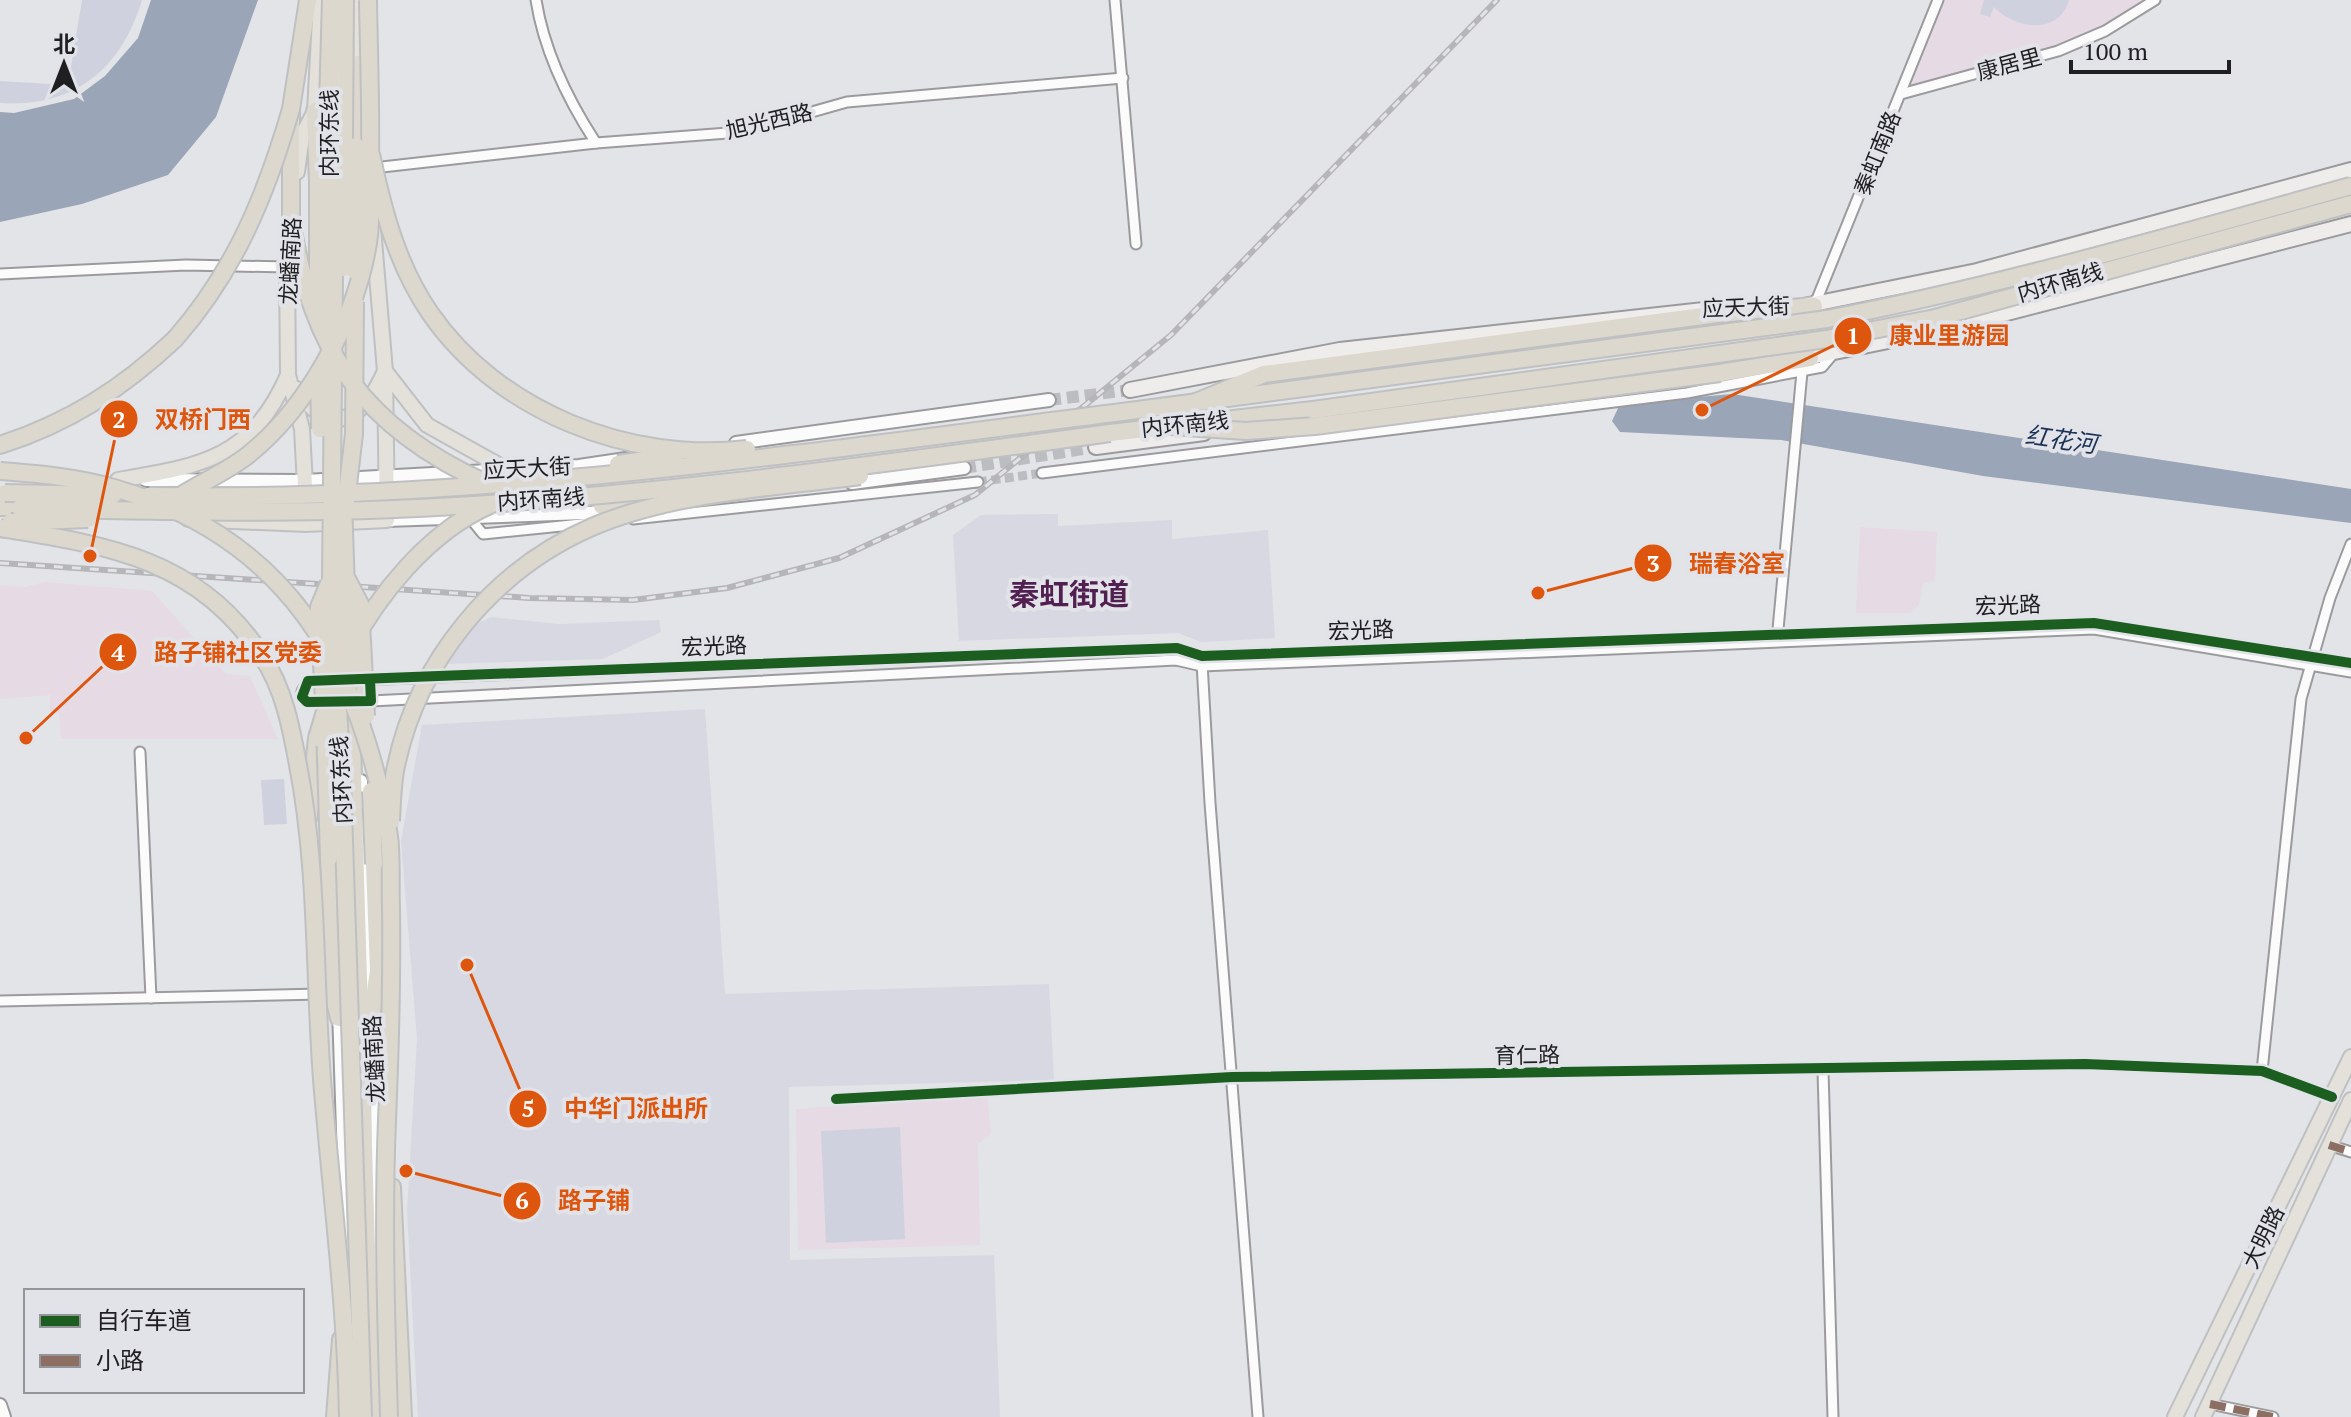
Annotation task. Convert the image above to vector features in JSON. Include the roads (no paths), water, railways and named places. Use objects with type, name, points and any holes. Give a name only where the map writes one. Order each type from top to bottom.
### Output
[{"type":"highway","points":[[0,445],[37,433],[89,408],[136,375],[200,311],[249,231],[269,184],[291,109],[308,0]]},
{"type":"highway","name":"内环东线","points":[[331,0],[327,139],[334,279],[342,780],[363,1417]]},
{"type":"highway","name":"内环东线","points":[[338,520],[345,0]]},
{"type":"highway","points":[[338,520],[354,434],[368,0]]},
{"type":"highway","points":[[0,521],[120,516],[179,496],[248,455],[313,380],[334,346],[367,249],[365,156],[358,64]]},
{"type":"highway","points":[[291,109],[291,218],[307,299],[340,367],[368,403],[399,434],[453,469],[501,490],[550,503],[602,506],[739,493]]},
{"type":"highway","points":[[315,111],[321,459],[338,520]]},
{"type":"highway","points":[[365,156],[385,218],[414,285],[451,340],[493,379],[582,429],[639,445],[732,451]]},
{"type":"highway","name":"内环南线","points":[[0,493],[205,497],[417,490],[537,482],[702,465],[1122,412],[1827,319],[1956,293],[2351,186]]},
{"type":"highway","name":"内环南线","points":[[0,509],[243,513],[480,504],[708,484],[1313,410],[1827,339],[1935,318],[2351,204]]},
{"type":"highway","points":[[1196,402],[1264,374],[1718,314],[1814,306]]},
{"type":"highway","points":[[1169,426],[1246,431],[1315,426],[1720,373],[1805,370]]},
{"type":"highway","points":[[309,818],[317,738],[341,665],[358,633],[393,585],[449,530],[482,508],[532,487],[583,471],[641,460],[1063,408],[1122,412]]},
{"type":"highway","points":[[389,1417],[384,1226],[391,1038],[389,838],[395,767],[411,716],[448,645],[497,588],[527,564],[593,527],[656,507],[1039,453],[1110,433]]},
{"type":"highway","points":[[0,471],[113,487],[169,508],[249,557],[292,596],[321,635],[364,724],[389,838]]},
{"type":"highway","points":[[0,528],[83,541],[141,556],[192,585],[230,616],[263,656],[287,706],[309,818],[322,1078],[338,1243],[348,1417]]},
{"type":"highway","points":[[339,1018],[333,994],[319,607],[338,577],[360,604],[378,971],[371,1019]]},
{"type":"highway","name":"内环东线","points":[[338,577],[372,1417]]},
{"type":"highway","points":[[377,1061],[389,1110],[403,1417]]},
{"type":"highway","points":[[335,1417],[338,1361],[348,1297]]},
{"type":"main road","name":"龙蟠南路","points":[[306,524],[302,429],[288,375],[287,267],[302,136],[315,111],[321,0]]},
{"type":"main road","points":[[0,509],[306,524],[387,520],[385,371],[358,64],[357,0]]},
{"type":"main road","name":"应天大街","points":[[1130,390],[1340,350],[1718,305],[1814,306],[1977,271],[2351,170]]},
{"type":"main road","points":[[1096,447],[1718,366],[1805,370],[1833,354],[1937,331],[2351,224]]},
{"type":"main road","points":[[288,375],[317,414],[336,418],[358,414],[373,398],[385,371]]},
{"type":"main road","points":[[385,371],[427,425],[504,468]]},
{"type":"main road","points":[[118,480],[195,467],[229,448],[254,431],[274,408],[288,375]]},
{"type":"main road","name":"大明路","points":[[2175,1417],[2351,1057]]},
{"type":"main road","points":[[2206,1411],[2351,1100]]},
{"type":"street","points":[[536,0],[540,27],[551,56],[576,112],[596,143]]},
{"type":"street","points":[[1115,0],[1136,244]]},
{"type":"street","name":"秦虹南路","points":[[1805,370],[1814,306],[1938,0]]},
{"type":"street","name":"康居里","points":[[1901,94],[2058,51],[2105,31],[2155,0]]},
{"type":"street","name":"旭光西路","points":[[365,156],[741,132],[847,102],[1123,78]]},
{"type":"street","points":[[0,274],[186,265],[287,267]]},
{"type":"street","points":[[1042,473],[1687,393],[1805,370],[1777,639]]},
{"type":"street","name":"应天大街","points":[[0,479],[305,481],[579,466],[1049,400]]},
{"type":"street","points":[[387,520],[629,512],[964,468]]},
{"type":"street","points":[[470,518],[483,534],[978,482]]},
{"type":"street","points":[[2262,1071],[2301,699],[2330,598],[2351,544]]},
{"type":"street","name":"宏光路","points":[[1202,661],[1177,648],[308,681],[302,697],[307,702],[364,701],[1160,661],[1202,661],[2094,629],[2314,661],[2351,663]]},
{"type":"street","points":[[1202,661],[1210,803],[1258,1417]]},
{"type":"street","name":"宏光路","points":[[2314,661],[2351,672]]},
{"type":"street","points":[[364,701],[370,680]]},
{"type":"street","name":"龙蟠南路","points":[[364,701],[371,1019],[377,1061],[376,1207],[382,1417]]},
{"type":"street","name":"龙蟠南路","points":[[333,702],[339,1018],[355,1417]]},
{"type":"street","points":[[140,752],[151,998]]},
{"type":"street","points":[[0,1001],[333,994]]},
{"type":"street","name":"育仁路","points":[[836,1099],[1232,1077],[1823,1071],[2085,1064],[2262,1071],[2332,1097]]},
{"type":"street","points":[[1823,1071],[1833,1417]]},
{"type":"street","points":[[2329,1145],[2351,1152]]},
{"type":"street","points":[[0,1405],[4,1417]]},
{"type":"street","points":[[2206,1411],[2273,1417]]},
{"type":"water","points":[[151,0],[258,0],[216,117],[168,175],[82,204],[0,222],[0,112],[14,113],[74,99],[105,76],[138,38]]},
{"type":"water","points":[[1732,394],[2351,489],[2351,523],[1983,476],[1781,440],[1620,432],[1612,421],[1620,404]]},
{"type":"tunnel","points":[[1049,400],[1130,390]]},
{"type":"tunnel","points":[[964,468],[1096,447]]},
{"type":"tunnel","points":[[978,482],[1042,473]]},
{"type":"railway","points":[[0,563],[529,598],[633,600],[727,588],[839,558],[975,495],[1171,335],[1497,0]]},
{"type":"place","name":"康业里游园","points":[[1702,410]]},
{"type":"place","name":"双桥门西","points":[[90,556]]},
{"type":"place","name":"瑞春浴室","points":[[1538,593]]},
{"type":"place","name":"路子铺社区党委","points":[[26,738]]},
{"type":"place","name":"中华门派出所","points":[[467,965]]},
{"type":"place","name":"路子铺","points":[[406,1171]]},
{"type":"district","name":"秦虹街道","points":[[1069,595]]},
{"type":"water label","name":"红花河","points":[[2061,440]]}]
